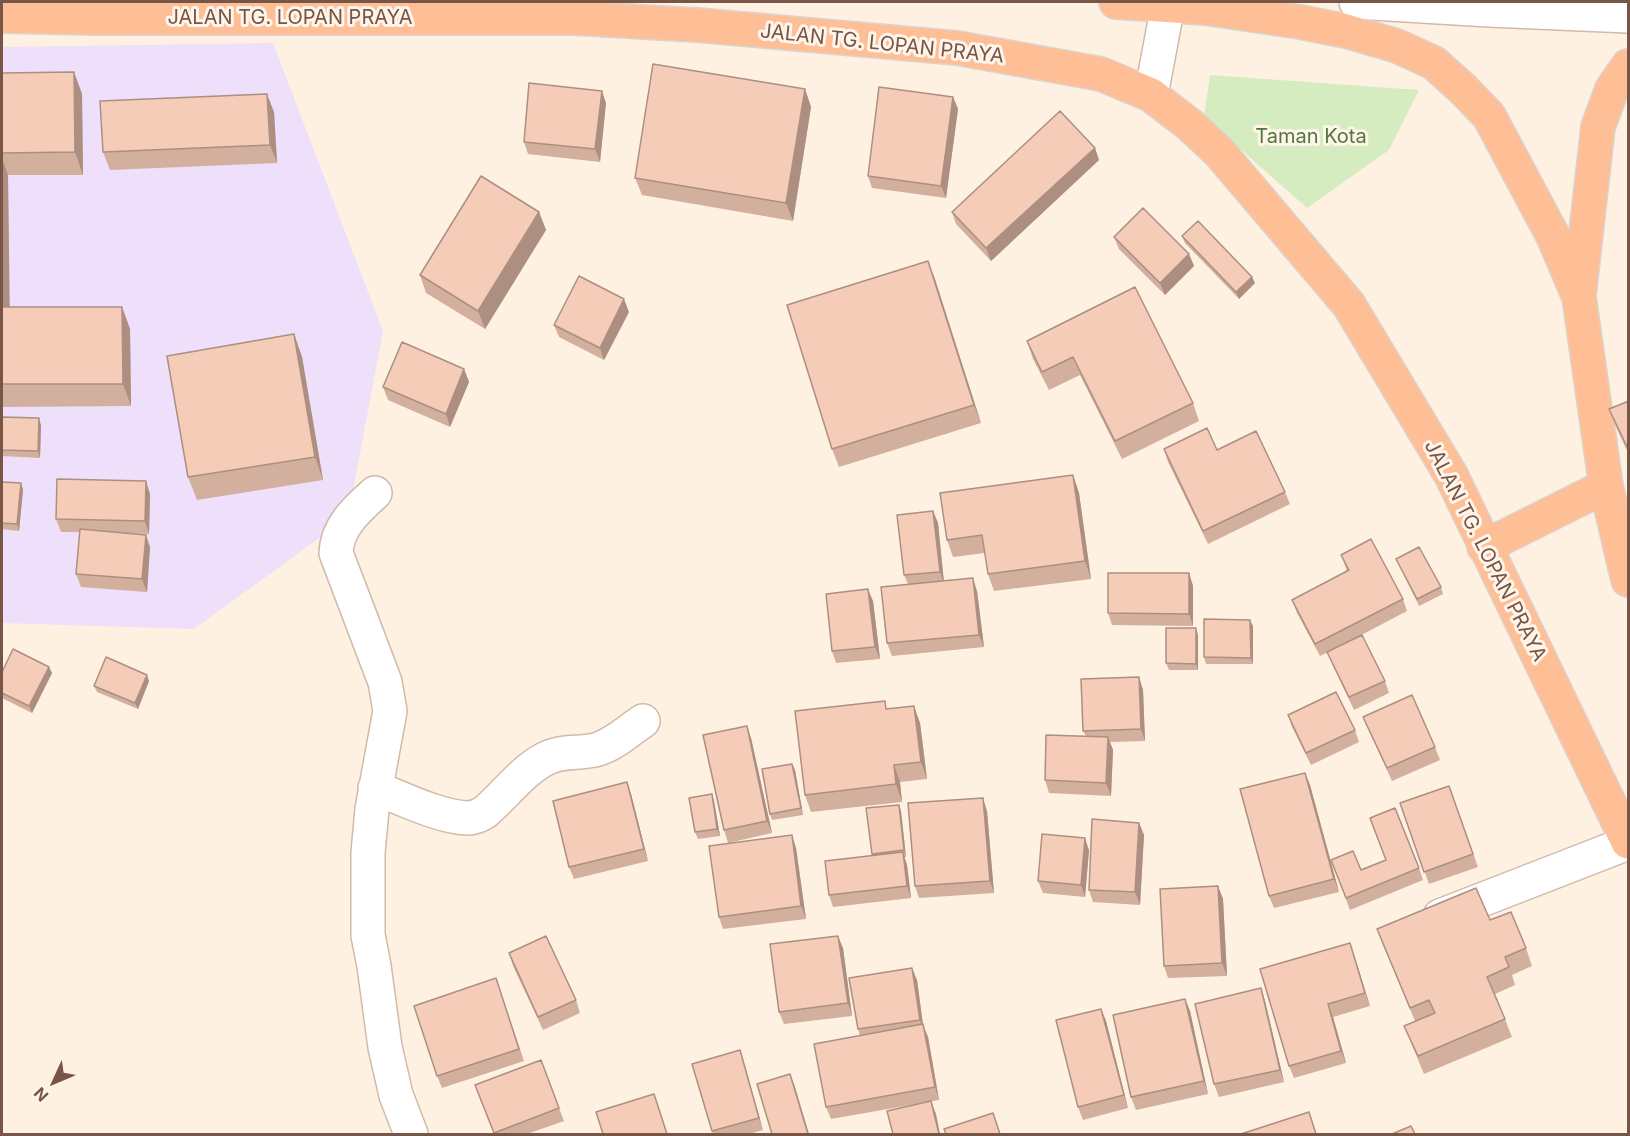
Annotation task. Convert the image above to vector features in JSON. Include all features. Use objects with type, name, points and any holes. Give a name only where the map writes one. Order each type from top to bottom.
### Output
[{"type":"highway","points":[[1116,2],[1172,3],[1300,22],[1346,31],[1397,46],[1434,63],[1489,116],[1553,236],[1579,297]]},
{"type":"highway","name":"JALAN TG. LOPAN PRAYA","points":[[2,15],[132,18],[573,18],[697,25],[957,48],[1101,74],[1151,95],[1190,125],[1219,152],[1349,305],[1451,475],[1629,842]]},
{"type":"highway","points":[[1629,66],[1612,89],[1598,127],[1579,297],[1606,486],[1629,580]]},
{"type":"highway","points":[[1484,547],[1606,486]]},
{"type":"street","points":[[1356,2],[1629,16]]},
{"type":"street","points":[[1151,95],[1172,3]]},
{"type":"street","points":[[375,494],[357,509],[341,531],[336,541],[336,553],[378,662],[390,711],[375,788],[368,853],[368,935],[384,1047],[396,1095],[411,1134]]},
{"type":"street","points":[[375,788],[436,811],[456,816],[477,817],[544,759],[558,753],[602,748],[643,721]]},
{"type":"street","points":[[1408,929],[1629,842]]},
{"type":"shaded area","points":[[273,43],[383,331],[348,517],[194,629],[2,623],[2,47]]},
{"type":"green space","name":"Taman Kota","points":[[1210,75],[1419,90],[1389,150],[1307,208],[1204,117]]},
{"type":"building","points":[[653,64],[805,89],[786,203],[635,178]]},
{"type":"building","points":[[74,72],[75,152],[2,153],[2,73]]},
{"type":"building","points":[[529,83],[602,91],[595,149],[524,142]]},
{"type":"building","points":[[879,87],[953,97],[941,186],[868,176]]},
{"type":"building","points":[[267,94],[270,145],[103,152],[100,101]]},
{"type":"building","points":[[1060,111],[1095,148],[986,248],[952,212]]},
{"type":"building","points":[[481,176],[539,212],[478,311],[420,275]]},
{"type":"building","points":[[1143,208],[1189,254],[1160,283],[1114,237]]},
{"type":"building","points":[[1198,221],[1252,277],[1236,292],[1182,236]]},
{"type":"building","points":[[928,261],[974,405],[832,449],[787,305]]},
{"type":"building","points":[[579,276],[624,299],[600,348],[554,325]]},
{"type":"building","points":[[1135,287],[1193,403],[1115,441],[1073,357],[1042,372],[1027,341]]},
{"type":"building","points":[[2,307],[122,307],[123,384],[2,384]]},
{"type":"building","points":[[294,334],[315,457],[188,477],[167,356]]},
{"type":"building","points":[[402,342],[464,369],[446,414],[383,387]]},
{"type":"building","points":[[1629,401],[1629,451],[1609,409]]},
{"type":"building","points":[[2,417],[39,418],[38,451],[2,450]]},
{"type":"building","points":[[1207,428],[1217,450],[1256,431],[1285,492],[1203,531],[1164,449]]},
{"type":"building","points":[[1073,475],[1085,561],[988,574],[982,535],[947,540],[940,493]]},
{"type":"building","points":[[57,479],[146,481],[145,521],[56,519]]},
{"type":"building","points":[[2,482],[21,483],[17,524],[2,523]]},
{"type":"building","points":[[933,511],[940,572],[904,575],[897,515]]},
{"type":"building","points":[[80,529],[146,535],[142,579],[76,574]]},
{"type":"building","points":[[1371,539],[1403,599],[1315,644],[1292,600],[1349,570],[1341,555]]},
{"type":"building","points":[[1419,547],[1441,587],[1417,599],[1396,559]]},
{"type":"building","points":[[1108,573],[1189,573],[1189,614],[1108,613]]},
{"type":"building","points":[[973,578],[979,635],[887,643],[881,587]]},
{"type":"building","points":[[868,589],[875,647],[832,651],[826,594]]},
{"type":"building","points":[[1204,619],[1250,620],[1251,658],[1204,657]]},
{"type":"building","points":[[1166,628],[1196,628],[1196,664],[1166,663]]},
{"type":"building","points":[[1362,635],[1385,681],[1349,697],[1327,652]]},
{"type":"building","points":[[13,649],[49,667],[29,706],[2,693],[2,672]]},
{"type":"building","points":[[106,657],[147,675],[135,703],[94,686]]},
{"type":"building","points":[[1139,677],[1141,729],[1083,731],[1081,679]]},
{"type":"building","points":[[1336,692],[1355,730],[1306,753],[1288,715]]},
{"type":"building","points":[[1412,695],[1435,747],[1387,768],[1363,717]]},
{"type":"building","points":[[885,701],[886,709],[914,706],[921,762],[894,765],[896,784],[805,795],[795,711]]},
{"type":"building","points":[[747,726],[767,821],[724,830],[703,735]]},
{"type":"building","points":[[1046,735],[1108,737],[1106,783],[1045,780]]},
{"type":"building","points":[[792,764],[801,808],[770,814],[762,769]]},
{"type":"building","points":[[1305,773],[1334,879],[1269,896],[1240,789]]},
{"type":"building","points":[[627,782],[644,849],[569,867],[553,801]]},
{"type":"building","points":[[1449,786],[1473,854],[1424,872],[1400,803]]},
{"type":"building","points":[[712,794],[717,829],[695,832],[689,798]]},
{"type":"building","points":[[983,798],[990,881],[915,886],[908,803]]},
{"type":"building","points":[[899,805],[904,850],[872,854],[866,808]]},
{"type":"building","points":[[1395,808],[1419,868],[1346,898],[1331,860],[1353,851],[1361,870],[1386,860],[1370,818]]},
{"type":"building","points":[[1092,819],[1139,823],[1135,892],[1089,890]]},
{"type":"building","points":[[1042,834],[1085,838],[1081,885],[1038,881]]},
{"type":"building","points":[[792,835],[801,906],[719,917],[709,846]]},
{"type":"building","points":[[903,852],[907,886],[829,895],[825,861]]},
{"type":"building","points":[[1218,886],[1222,963],[1164,966],[1160,889]]},
{"type":"building","points":[[1476,888],[1490,920],[1511,912],[1526,948],[1505,957],[1509,967],[1487,977],[1505,1019],[1418,1056],[1404,1026],[1435,1013],[1429,1000],[1410,1008],[1377,929]]},
{"type":"building","points":[[546,936],[576,1000],[538,1017],[509,953]]},
{"type":"building","points":[[838,936],[848,1003],[779,1012],[770,944]]},
{"type":"building","points":[[1350,943],[1365,993],[1328,1004],[1341,1051],[1289,1066],[1260,969]]},
{"type":"building","points":[[912,968],[920,1020],[858,1029],[849,978]]},
{"type":"building","points":[[496,978],[519,1049],[437,1076],[414,1006]]},
{"type":"building","points":[[1261,988],[1280,1070],[1214,1084],[1195,1004]]},
{"type":"building","points":[[1185,999],[1204,1081],[1131,1097],[1113,1015]]},
{"type":"building","points":[[1101,1009],[1124,1095],[1078,1107],[1056,1020]]},
{"type":"building","points":[[923,1024],[935,1087],[826,1107],[814,1044]]},
{"type":"building","points":[[740,1050],[759,1118],[712,1131],[692,1064]]},
{"type":"building","points":[[541,1060],[559,1108],[494,1133],[475,1085]]},
{"type":"building","points":[[790,1074],[808,1134],[772,1134],[757,1084]]},
{"type":"building","points":[[654,1094],[667,1134],[603,1134],[596,1112]]},
{"type":"building","points":[[931,1101],[939,1134],[893,1134],[887,1111]]},
{"type":"building","points":[[1309,1112],[1316,1134],[1241,1134]]},
{"type":"building","points":[[993,1113],[1000,1134],[946,1134],[944,1129]]},
{"type":"building","points":[[1411,1126],[1415,1134],[1392,1134]]}]
